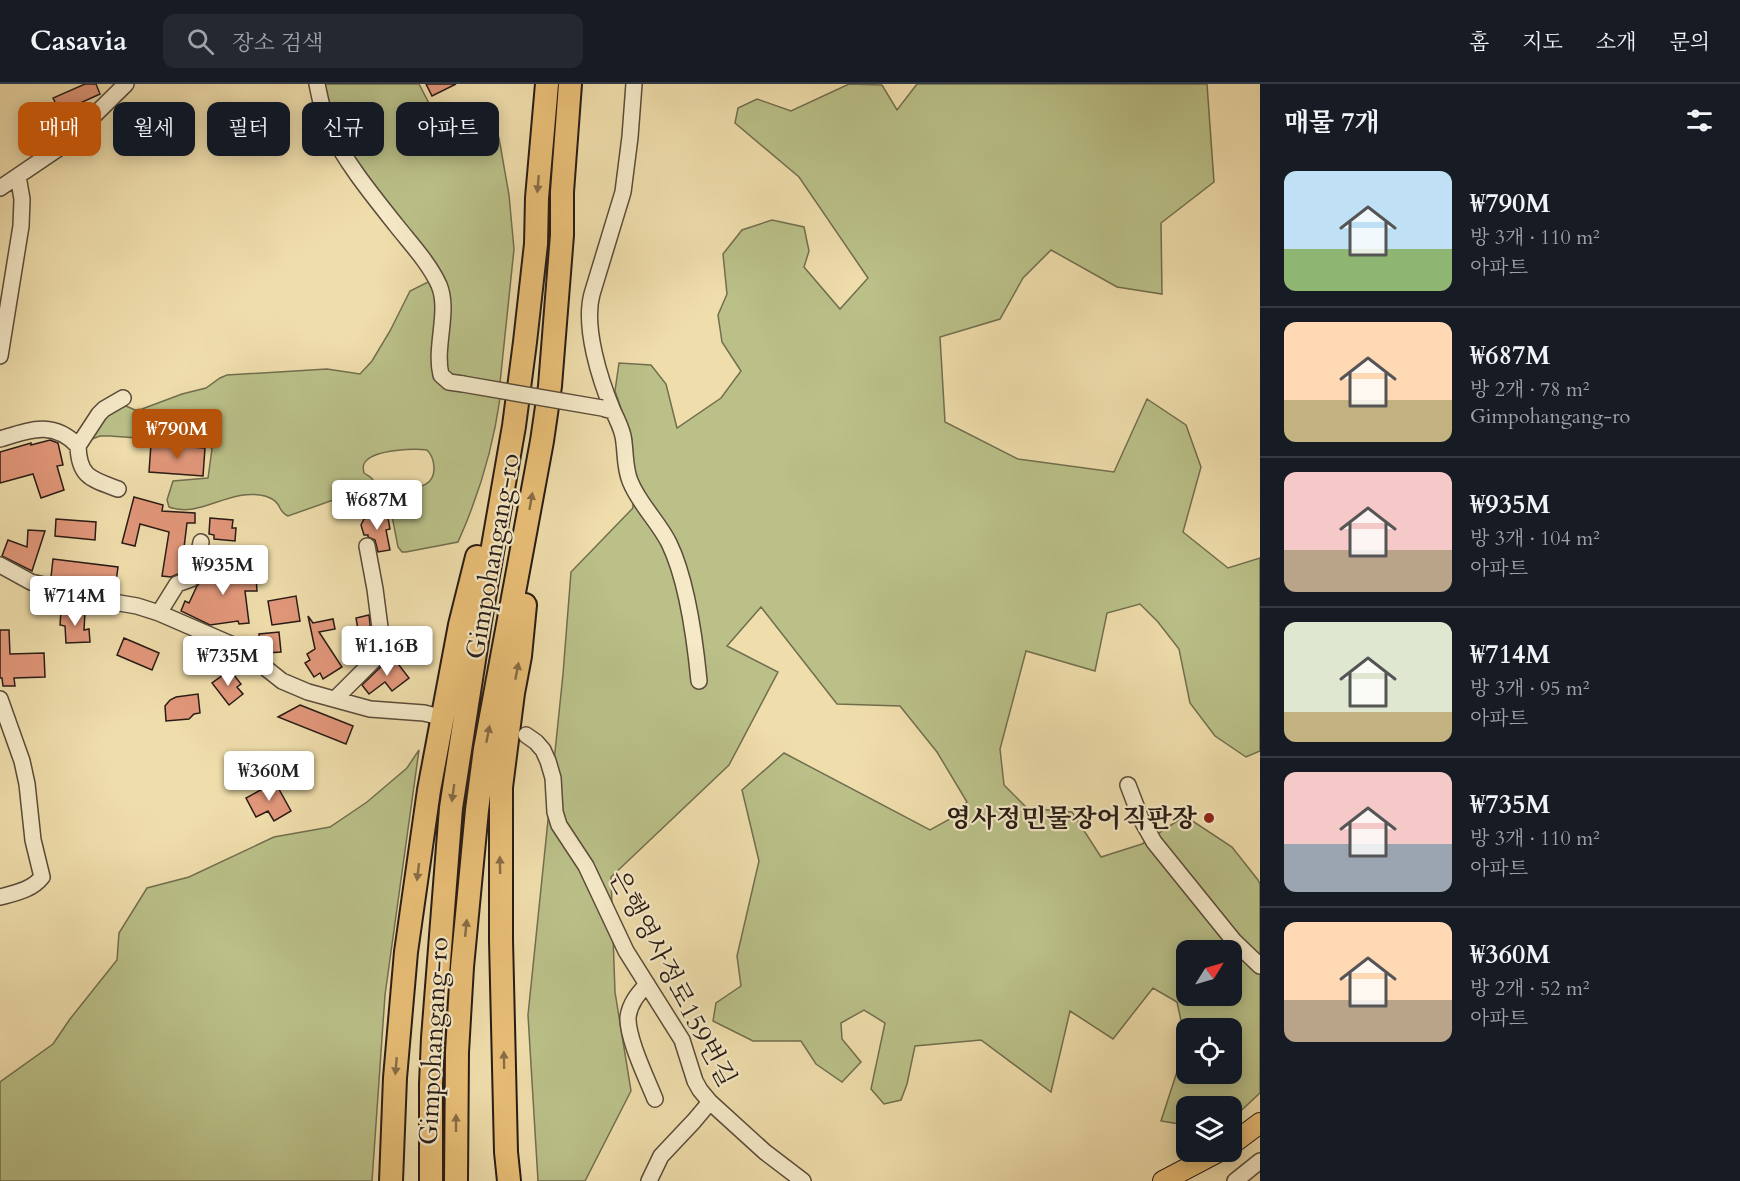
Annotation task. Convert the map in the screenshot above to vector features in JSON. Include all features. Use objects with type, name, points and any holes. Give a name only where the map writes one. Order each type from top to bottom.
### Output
[{"type":"highway","name":"Gimpohangang-ro","points":[[431,1181],[433,1038],[451,808],[480,621],[514,426],[536,244],[537,198],[546,84]]},
{"type":"highway","name":"Gimpohangang-ro","points":[[456,1181],[457,1052],[462,967],[477,810],[485,749],[550,386],[562,235],[562,192],[570,84]]},
{"type":"highway","points":[[391,1181],[395,1078],[406,952],[429,790],[460,625],[481,537],[514,426]]},
{"type":"highway","points":[[509,1181],[504,1085],[501,787],[525,614],[525,533]]},
{"type":"main road","points":[[1242,1136],[1260,1123]]},
{"type":"main road","points":[[1163,1181],[1199,1162]]},
{"type":"lane","points":[[0,188],[65,144],[126,84]]},
{"type":"lane","points":[[317,84],[324,115],[336,141],[438,282],[442,300],[439,360],[441,375],[449,382],[608,410]]},
{"type":"lane","points":[[634,84],[623,192],[588,309],[599,376],[608,410],[620,425],[625,463],[631,483],[663,531],[677,563],[694,638],[699,681]]},
{"type":"lane","points":[[0,356],[21,226],[22,199],[18,176]]},
{"type":"lane","points":[[118,489],[86,474],[79,463],[78,446],[99,414],[123,398]]},
{"type":"lane","points":[[0,439],[44,429],[64,434],[78,446]]},
{"type":"lane","points":[[159,613],[175,586],[179,582],[191,579],[194,575],[201,542]]},
{"type":"lane","points":[[335,699],[377,657],[381,649],[378,611],[367,546]]},
{"type":"lane","points":[[0,566],[38,584],[159,613],[242,649],[273,675],[292,686],[370,709],[432,715]]},
{"type":"lane","points":[[0,699],[22,761],[33,840],[42,877],[37,884],[0,897]]},
{"type":"lane","name":"은행영사정로159번길","points":[[526,735],[543,750],[548,761],[553,778],[555,812],[559,825],[586,866],[626,951],[682,1040],[700,1090],[765,1152],[803,1181]]},
{"type":"lane","points":[[1128,785],[1141,819],[1154,842],[1234,941],[1260,966]]},
{"type":"lane","points":[[647,984],[631,1005],[628,1016],[629,1030],[655,1099]]},
{"type":"lane","points":[[649,1181],[661,1156],[710,1102]]},
{"type":"lane","points":[[1235,1181],[1260,1161]]},
{"type":"green space","points":[[321,84],[419,84],[428,102],[396,102],[396,156],[499,156],[499,138],[509,195],[514,249],[500,383],[462,379],[444,370],[447,304],[353,156],[384,156],[384,102],[326,102]]},
{"type":"green space","points":[[849,84],[882,85],[897,110],[917,84],[1207,84],[1214,182],[1161,223],[1162,294],[1117,287],[1051,250],[1023,278],[1000,319],[940,337],[945,422],[1018,459],[1114,472],[1147,399],[1186,425],[1201,467],[1183,532],[1228,568],[1260,558],[1260,751],[1246,757],[1215,736],[1190,703],[1179,649],[1158,622],[1140,604],[1107,613],[1095,671],[1026,651],[1000,749],[1004,785],[1027,808],[1072,812],[1101,857],[1142,844],[1185,816],[1232,847],[1258,880],[1260,884],[1260,1093],[1242,1110],[1242,1096],[1176,1096],[1176,1123],[1161,1121],[1176,1075],[1176,1084],[1242,1084],[1242,1018],[1180,1018],[1178,1006],[1242,1006],[1242,940],[1176,940],[1176,1001],[1153,988],[1113,1039],[1070,1011],[1051,1092],[981,1040],[915,1046],[901,1100],[884,1104],[871,1089],[885,1023],[864,1010],[841,1023],[842,1039],[861,1062],[842,1082],[816,1064],[801,1041],[753,1041],[713,1021],[716,1003],[741,986],[737,956],[759,861],[742,790],[784,753],[930,830],[950,819],[967,802],[937,752],[900,706],[837,704],[761,607],[727,646],[778,672],[729,765],[611,877],[615,992],[631,1091],[585,1181],[538,1181],[528,1015],[563,674],[571,572],[633,508],[632,440],[615,391],[619,363],[651,365],[666,384],[677,428],[721,398],[741,371],[722,342],[718,315],[727,294],[723,254],[742,230],[772,220],[804,227],[809,251],[804,267],[840,309],[868,278],[799,177],[735,123],[738,108],[757,99],[791,111]]},
{"type":"green space","points":[[432,280],[436,290],[435,373],[500,398],[484,472],[458,542],[406,552],[402,552],[398,547],[391,511],[393,503],[396,497],[404,491],[430,481],[434,467],[427,450],[396,450],[372,457],[363,466],[364,473],[373,481],[370,487],[288,516],[271,498],[252,494],[192,509],[181,510],[169,507],[167,500],[173,481],[208,478],[212,449],[207,443],[110,436],[100,436],[84,442],[119,403],[135,410],[142,409],[206,388],[227,375],[327,369],[360,374],[372,361],[410,291]]},
{"type":"green space","points":[[419,750],[385,995],[372,1181],[0,1181],[0,1082],[53,1044],[117,960],[119,933],[147,888],[189,877],[274,837],[330,827],[367,802],[407,768]]},
{"type":"building","points":[[85,84],[96,84],[100,94],[82,102],[55,102],[53,98]]},
{"type":"building","points":[[426,84],[456,84],[432,96]]},
{"type":"building","points":[[50,440],[58,443],[63,465],[57,466],[64,490],[41,498],[33,474],[0,483],[0,452]]},
{"type":"building","points":[[151,444],[205,448],[203,476],[149,472]]},
{"type":"building","points":[[134,497],[163,505],[162,511],[195,513],[195,523],[187,523],[182,564],[186,565],[185,571],[171,577],[162,576],[169,532],[140,524],[135,546],[122,543]]},
{"type":"building","points":[[379,516],[388,518],[390,529],[386,530],[390,550],[378,552],[375,540],[364,535],[361,525],[364,519]]},
{"type":"building","points":[[210,518],[233,520],[232,528],[236,528],[235,541],[214,539],[214,535],[209,534]]},
{"type":"building","points":[[56,519],[96,522],[95,540],[55,536]]},
{"type":"building","points":[[28,530],[45,531],[32,571],[2,556],[8,540],[27,547]]},
{"type":"building","points":[[53,559],[118,567],[115,589],[102,587],[103,582],[51,577]]},
{"type":"building","points":[[255,562],[257,591],[245,591],[249,623],[239,624],[238,621],[210,625],[181,611],[185,601],[189,603],[205,572],[234,572],[233,564]]},
{"type":"building","points":[[296,596],[300,621],[272,625],[268,601]]},
{"type":"building","points":[[61,611],[85,612],[84,630],[89,629],[90,642],[66,643],[65,626],[60,625]]},
{"type":"building","points":[[369,615],[372,643],[370,651],[362,653],[356,618]]},
{"type":"building","points":[[308,616],[313,623],[333,619],[335,629],[319,632],[342,667],[323,679],[320,673],[314,677],[305,663],[310,660],[307,654],[315,649]]},
{"type":"building","points":[[0,630],[9,630],[10,654],[44,653],[45,677],[14,678],[15,686],[3,686],[2,678],[0,678]]},
{"type":"building","points":[[279,632],[281,652],[266,653],[265,644],[260,645],[259,634]]},
{"type":"building","points":[[124,638],[159,653],[152,670],[117,655]]},
{"type":"building","points":[[191,638],[210,646],[206,655],[198,651],[193,660],[185,650]]},
{"type":"building","points":[[392,656],[409,678],[392,691],[385,682],[369,694],[362,685]]},
{"type":"building","points":[[230,670],[241,684],[237,687],[243,694],[229,705],[212,683]]},
{"type":"building","points":[[198,694],[200,713],[194,714],[189,719],[166,721],[165,706],[170,700]]},
{"type":"building","points":[[300,705],[353,726],[346,744],[278,717]]},
{"type":"building","points":[[275,782],[291,811],[274,821],[268,811],[256,817],[246,798]]},
{"type":"place","name":"영사정민물장어직판장","points":[[1209,818]]}]
